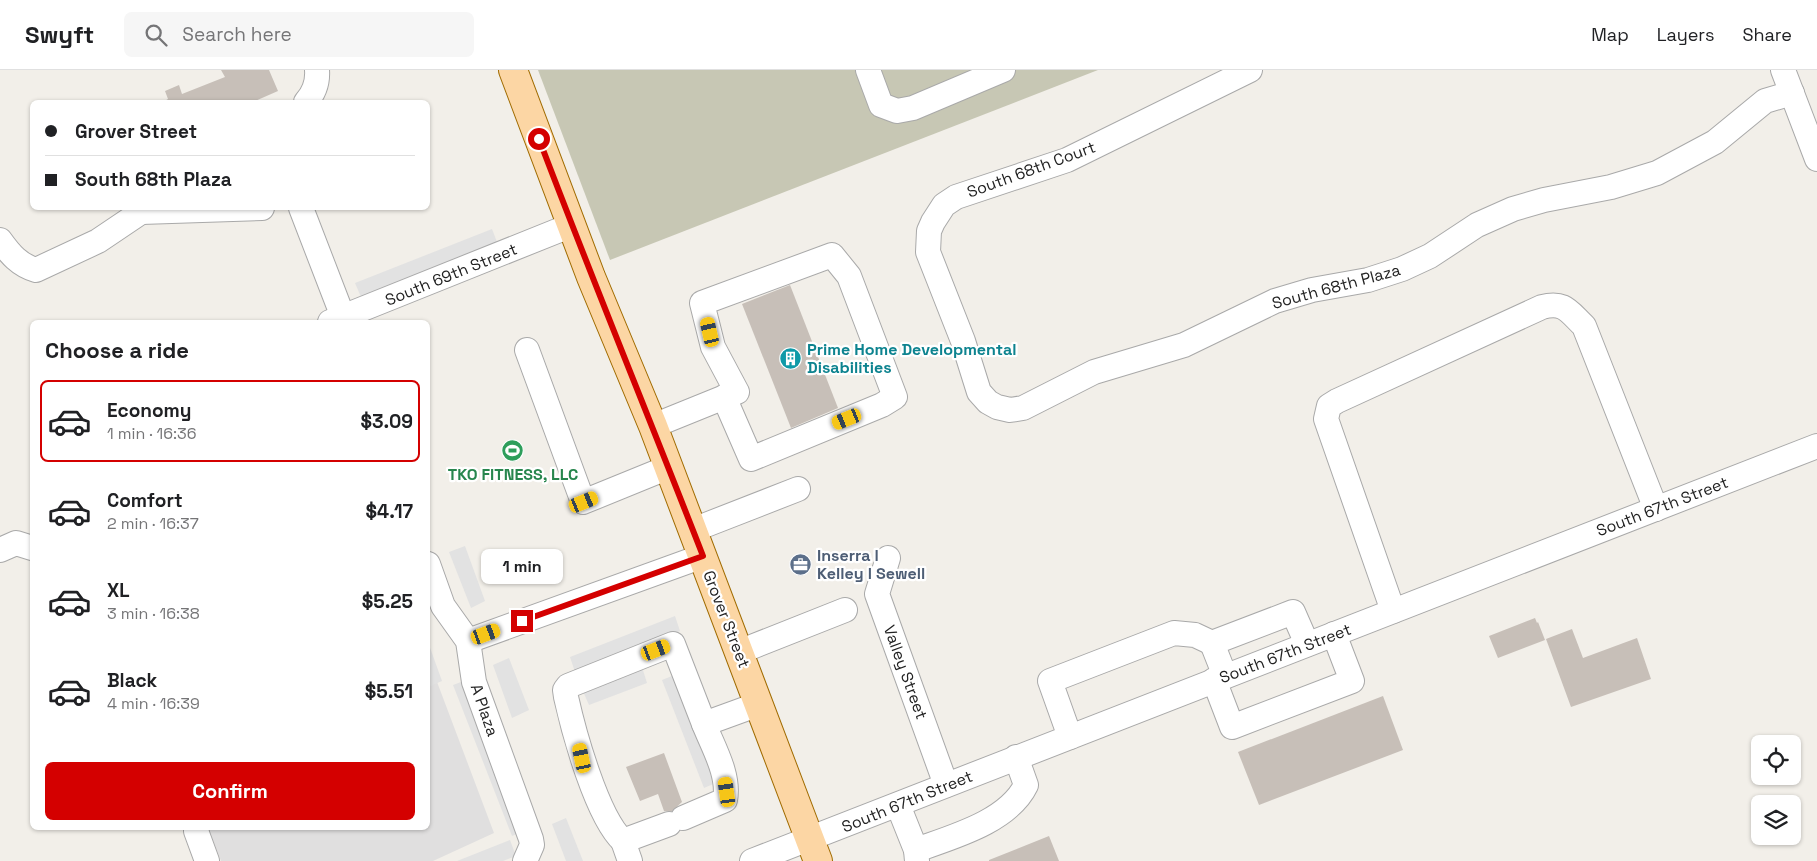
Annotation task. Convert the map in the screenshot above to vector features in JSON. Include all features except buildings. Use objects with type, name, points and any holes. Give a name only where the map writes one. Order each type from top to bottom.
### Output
[{"type":"main road","name":"Grover Street","points":[[513,70],[572,225],[669,467],[814,850]]},
{"type":"street","points":[[307,100],[318,79],[317,70]]},
{"type":"street","points":[[868,70],[881,105],[896,111],[913,108],[1003,70]]},
{"type":"street","name":"South 68th Court","points":[[953,312],[928,252],[929,232],[932,222],[944,205],[956,197],[1067,160],[1250,70]]},
{"type":"street","points":[[1783,70],[1817,159]]},
{"type":"street","name":"South 68th Plaza","points":[[953,312],[979,392],[988,402],[997,407],[1010,410],[1023,408],[1094,372],[1184,344],[1275,301],[1312,290],[1368,280],[1402,270],[1430,256],[1478,225],[1513,209],[1544,200],[1611,187],[1657,173],[1715,142],[1765,101],[1792,93]]},
{"type":"street","points":[[0,240],[13,258],[36,270],[98,241],[144,210]]},
{"type":"street","points":[[302,210],[336,320]]},
{"type":"street","name":"South 69th Street","points":[[336,320],[572,225]]},
{"type":"street","points":[[653,426],[724,397],[737,392],[713,347],[702,303],[832,255],[849,276],[895,397],[882,405],[751,459],[724,397]]},
{"type":"street","points":[[1393,611],[1326,419],[1329,406],[1337,400],[1542,307],[1553,304],[1564,306],[1584,326],[1656,508]]},
{"type":"street","points":[[527,350],[584,502],[669,467]]},
{"type":"street","name":"South 67th Street","points":[[752,861],[814,850],[898,805],[946,785],[1817,446]]},
{"type":"street","points":[[693,530],[798,489]]},
{"type":"street","points":[[0,550],[16,543],[30,547]]},
{"type":"street","points":[[468,641],[703,556]]},
{"type":"street","name":"Valley Street","points":[[888,558],[878,594],[946,785]]},
{"type":"street","name":"A Plaza","points":[[430,570],[443,606],[468,641],[474,682],[531,839],[532,845],[526,861]]},
{"type":"street","points":[[739,652],[845,610]]},
{"type":"street","points":[[1070,737],[1050,681],[1174,633],[1196,635],[1212,643],[1294,612],[1307,644]]},
{"type":"street","points":[[1212,643],[1232,727],[1352,681],[1334,634]]},
{"type":"street","points":[[673,644],[704,724],[725,779],[726,800],[676,821],[626,851],[610,826],[582,758],[566,697],[568,686],[673,644]]},
{"type":"street","points":[[704,724],[759,704]]},
{"type":"street","points":[[898,805],[916,856],[1008,809],[1020,797],[1026,785],[1016,757]]},
{"type":"street","points":[[196,830],[207,861]]},
{"type":"shaded area","points":[[538,70],[1098,70],[610,260]]},
{"type":"shaded area","points":[[492,229],[497,242],[361,297],[355,283]]},
{"type":"shaded area","points":[[465,546],[485,601],[471,608],[449,552]]},
{"type":"shaded area","points":[[675,616],[680,631],[575,672],[570,657]]},
{"type":"shaded area","points":[[430,648],[442,681],[430,686]]},
{"type":"shaded area","points":[[509,658],[529,710],[512,718],[493,665]]},
{"type":"shaded area","points":[[430,663],[494,833],[433,861],[221,861],[209,830],[430,830]]},
{"type":"shaded area","points":[[642,667],[647,683],[589,705],[582,689]]},
{"type":"shaded area","points":[[677,674],[718,782],[704,788],[662,680]]},
{"type":"shaded area","points":[[469,679],[524,831],[512,836],[453,685]]},
{"type":"shaded area","points":[[566,818],[583,861],[566,861],[552,824]]},
{"type":"shaded area","points":[[510,840],[516,856],[503,861],[457,861]]},
{"type":"place","name":"Prime Home Developmental Disabilities","points":[[791,358]]},
{"type":"place","name":"TKO FITNESS, LLC","points":[[513,450]]},
{"type":"place","name":"Inserra l Kelley l Sewell","points":[[801,564]]},
{"type":"route","points":[[522,621],[703,556],[637,386],[591,277],[539,139]]}]
